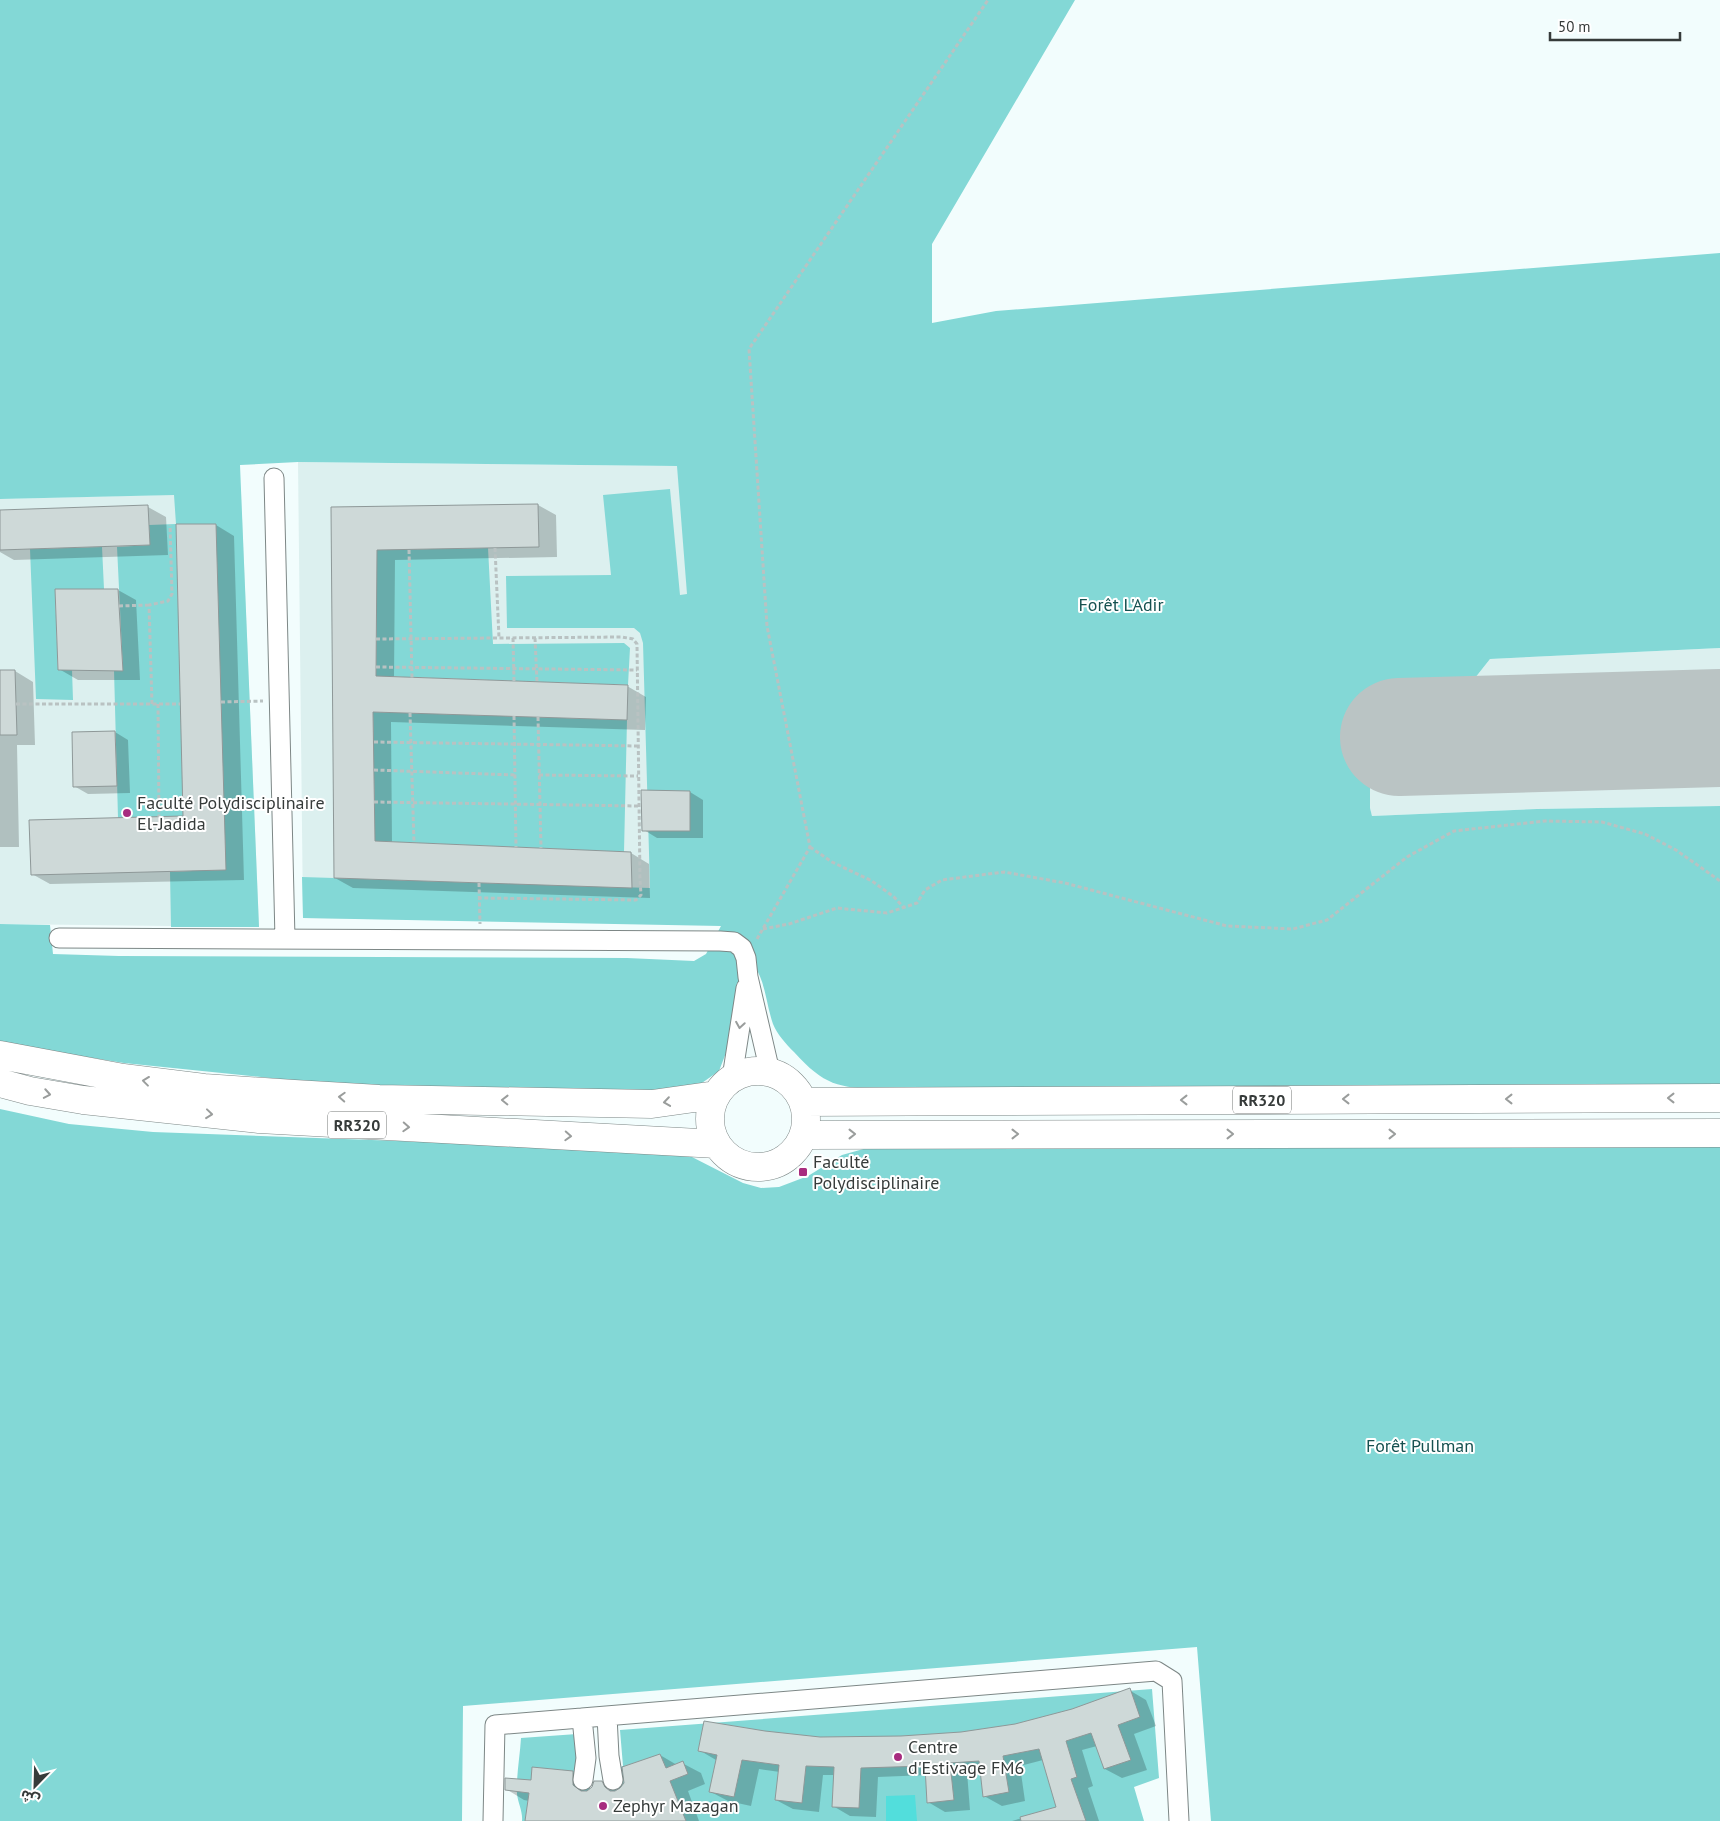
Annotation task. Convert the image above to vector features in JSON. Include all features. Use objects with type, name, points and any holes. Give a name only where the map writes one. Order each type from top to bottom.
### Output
[{"type":"highway","name":"RR320","points":[[0,1055],[123,1078],[204,1088],[379,1099],[652,1104],[724,1086],[750,1071],[770,1072]]},
{"type":"highway","points":[[724,1086],[710,1111],[711,1128],[717,1144],[729,1157],[746,1165],[763,1166],[781,1161],[794,1150],[804,1135],[806,1118],[803,1102],[796,1088],[784,1078],[770,1072]]},
{"type":"highway","name":"RR320","points":[[0,1083],[30,1091],[83,1100],[259,1119],[717,1144]]},
{"type":"highway","name":"RR320","points":[[803,1102],[1720,1098]]},
{"type":"highway","name":"RR320","points":[[804,1135],[1720,1133]]},
{"type":"street","points":[[274,478],[285,939]]},
{"type":"street","points":[[59,938],[734,942],[742,948],[746,958],[748,977],[770,1072]]},
{"type":"street","points":[[724,1086],[748,977]]},
{"type":"street","points":[[493,1821],[495,1725],[1156,1671],[1172,1681],[1179,1821]]},
{"type":"street","points":[[582,1718],[586,1758],[584,1775],[605,1771],[612,1774],[607,1716]]},
{"type":"path","points":[[746,958],[810,847],[767,626],[749,349],[988,0]]},
{"type":"path","points":[[119,606],[149,605],[168,601],[172,594],[170,524]]},
{"type":"path","points":[[495,548],[499,638]]},
{"type":"path","points":[[409,550],[412,678]]},
{"type":"path","points":[[149,605],[152,704]]},
{"type":"path","points":[[376,639],[622,637],[633,639],[637,644],[638,806],[642,895],[636,900],[479,898]]},
{"type":"path","points":[[513,638],[514,681]]},
{"type":"path","points":[[535,638],[537,682]]},
{"type":"path","points":[[376,666],[637,670]]},
{"type":"path","points":[[221,702],[279,701]]},
{"type":"path","points":[[16,704],[180,704]]},
{"type":"path","points":[[158,704],[158,816]]},
{"type":"path","points":[[410,713],[414,843]]},
{"type":"path","points":[[514,716],[516,847]]},
{"type":"path","points":[[538,717],[542,848]]},
{"type":"path","points":[[374,742],[638,746]]},
{"type":"path","points":[[374,770],[515,775]]},
{"type":"path","points":[[539,775],[638,776]]},
{"type":"path","points":[[374,802],[638,806]]},
{"type":"path","points":[[763,929],[789,924],[837,908],[887,912],[904,908],[917,904],[925,890],[942,880],[1004,872],[1065,883],[1227,926],[1293,929],[1327,920],[1408,857],[1454,830],[1545,821],[1602,822],[1645,834],[1676,850],[1720,881]]},
{"type":"path","points":[[810,847],[832,862],[872,881],[894,897],[904,908]]},
{"type":"path","points":[[479,883],[480,940]]},
{"type":"shaded area","points":[[298,462],[678,466],[694,679],[721,925],[303,918]]},
{"type":"shaded area","name":"Faculté Polydisciplinaire El-Jadida","points":[[241,493],[259,927],[0,924],[0,499]]},
{"type":"shaded area","points":[[1720,648],[1720,806],[1537,809],[1372,816],[1370,784],[1385,754],[1418,713],[1460,697],[1490,659]]},
{"type":"shaded area","points":[[915,1795],[917,1821],[886,1821],[886,1796]]},
{"type":"green space","name":"Forêt L'Adir","points":[[0,0],[1075,0],[932,244],[932,323],[996,311],[1720,253],[1720,648],[1490,659],[1460,697],[1418,713],[1385,754],[1370,784],[1370,808],[1372,816],[1537,809],[1720,806],[1720,1088],[882,1090],[854,1088],[833,1083],[814,1072],[782,1039],[773,1024],[763,986],[754,965],[736,990],[729,1045],[719,1071],[699,1085],[670,1092],[338,1085],[124,1063],[0,1043],[0,924],[50,925],[53,954],[119,956],[627,958],[694,961],[706,954],[721,926],[303,918],[302,877],[650,888],[643,643],[640,633],[634,628],[507,628],[506,576],[611,575],[603,495],[670,489],[680,595],[687,594],[677,466],[298,462],[240,465],[259,927],[171,927],[170,872],[192,871],[183,816],[118,818],[114,670],[123,670],[117,547],[150,545],[149,525],[176,524],[174,495],[0,499]]},
{"type":"green space","points":[[102,547],[104,589],[55,589],[58,670],[72,670],[73,700],[36,699],[30,549]]},
{"type":"green space","points":[[488,548],[493,644],[624,643],[630,648],[628,685],[376,676],[377,550]]},
{"type":"green space","points":[[373,712],[627,720],[624,852],[375,841]]},
{"type":"green space","name":"Forêt Pullman","points":[[0,1109],[69,1124],[153,1132],[646,1150],[690,1156],[743,1183],[761,1188],[779,1187],[808,1176],[842,1155],[867,1148],[1720,1145],[1720,1821],[1211,1821],[1197,1647],[463,1706],[462,1821],[0,1821]]},
{"type":"green space","points":[[1152,1689],[1159,1778],[1134,1787],[1144,1821],[522,1821],[517,1794],[521,1738],[577,1734],[590,1792],[613,1790],[610,1781],[614,1769],[623,1766],[620,1730]]},
{"type":"building","points":[[538,504],[539,547],[377,550],[376,676],[628,685],[627,720],[373,712],[375,841],[631,852],[632,888],[334,878],[331,507]]},
{"type":"building","points":[[148,505],[150,545],[0,550],[0,510]]},
{"type":"building","points":[[176,524],[216,524],[226,870],[31,875],[29,820],[183,816]]},
{"type":"building","points":[[55,589],[118,589],[123,671],[58,670]]},
{"type":"building","points":[[0,670],[15,670],[17,735],[0,735]]},
{"type":"building","points":[[115,731],[117,786],[73,787],[72,732]]},
{"type":"building","points":[[641,790],[690,791],[690,831],[642,831]]},
{"type":"building","points":[[1130,1688],[1140,1717],[1118,1725],[1131,1760],[1104,1769],[1091,1733],[1066,1741],[1077,1777],[1071,1779],[1086,1821],[1021,1821],[1020,1817],[1056,1807],[1039,1749],[1003,1756],[1009,1792],[983,1797],[979,1761],[950,1763],[954,1800],[927,1803],[925,1766],[861,1768],[859,1808],[832,1807],[834,1767],[806,1766],[802,1803],[775,1800],[779,1765],[742,1760],[734,1797],[709,1792],[717,1755],[698,1751],[704,1721],[765,1731],[820,1737],[901,1736],[961,1732],[1015,1724],[1072,1709]]},
{"type":"building","points":[[660,1754],[666,1768],[683,1761],[688,1774],[670,1781],[686,1821],[525,1821],[529,1793],[505,1790],[505,1778],[531,1780],[532,1767],[573,1771],[573,1785],[581,1791],[587,1791],[592,1787],[594,1781],[602,1781],[610,1791],[615,1791],[624,1783],[622,1767]]},
{"type":"runway","points":[[1399,737],[1720,728]]},
{"type":"place","name":"Faculté Polydisciplinaire El-Jadida","points":[[127,813]]},
{"type":"place","name":"Faculté Polydisciplinaire","points":[[803,1172]]},
{"type":"place","name":"Centre d'Estivage FM6","points":[[898,1757]]},
{"type":"place","name":"Zephyr Mazagan","points":[[603,1806]]}]
